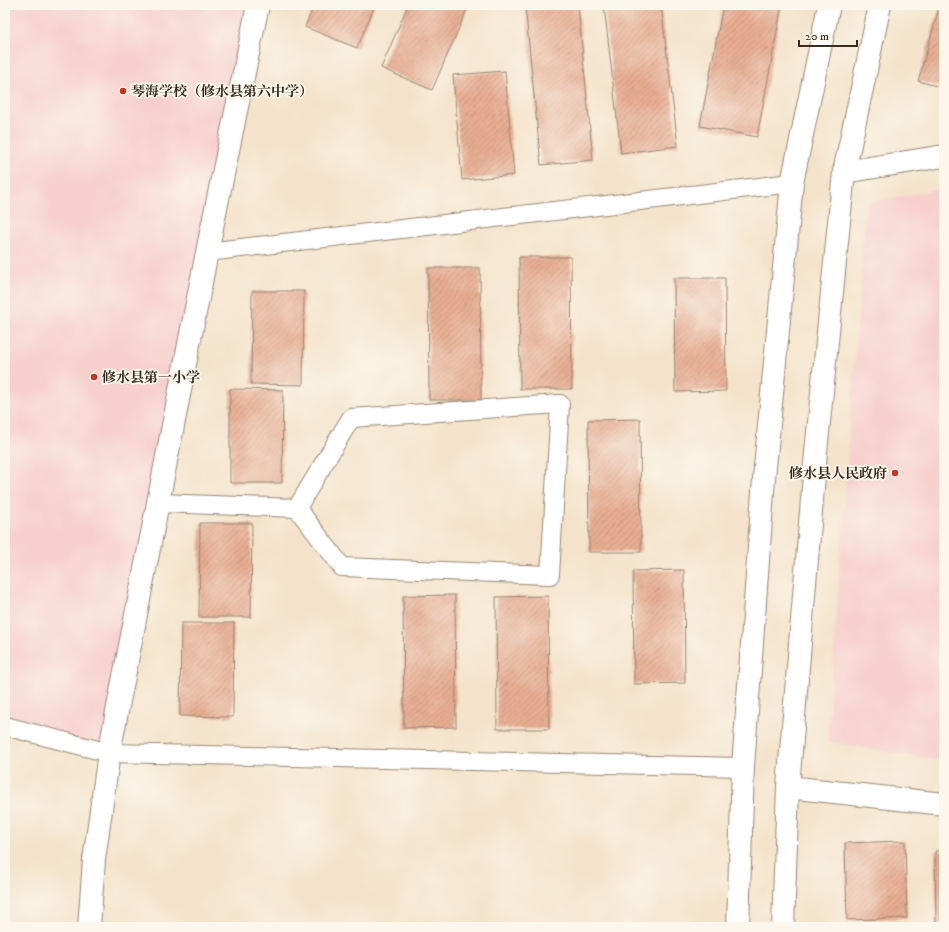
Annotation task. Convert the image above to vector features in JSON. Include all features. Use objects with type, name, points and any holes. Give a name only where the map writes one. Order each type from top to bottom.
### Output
[{"type":"main road","points":[[89,927],[94,860],[109,753],[207,252],[258,5]]},
{"type":"main road","points":[[738,927],[743,767],[764,478],[792,183],[829,5]]},
{"type":"main road","points":[[783,927],[788,787],[817,444],[844,172],[880,5]]},
{"type":"main road","points":[[844,172],[944,156]]},
{"type":"main road","points":[[788,787],[944,804]]},
{"type":"street","points":[[207,252],[792,183]]},
{"type":"street","points":[[560,404],[550,575],[342,567],[297,508],[351,418],[560,404]]},
{"type":"street","points":[[158,503],[297,508]]},
{"type":"street","points":[[5,726],[109,753],[743,767]]},
{"type":"shaded area","name":"修水县第一小学","points":[[5,5],[258,5],[109,753],[5,726]]},
{"type":"shaded area","name":"修水县人民政府","points":[[944,188],[944,761],[827,742],[866,203]]},
{"type":"building","points":[[314,5],[375,5],[357,48],[305,27]]},
{"type":"building","points":[[408,5],[469,5],[432,90],[381,68]]},
{"type":"building","points":[[525,5],[578,5],[593,160],[541,165]]},
{"type":"building","points":[[604,5],[661,5],[678,146],[621,153]]},
{"type":"building","points":[[723,5],[782,5],[757,137],[700,126]]},
{"type":"building","points":[[940,5],[944,5],[944,88],[918,81]]},
{"type":"building","points":[[505,71],[514,175],[462,180],[453,75]]},
{"type":"building","points":[[519,257],[571,257],[572,389],[520,389]]},
{"type":"building","points":[[428,268],[480,268],[481,400],[429,400]]},
{"type":"building","points":[[674,278],[725,278],[726,391],[675,392]]},
{"type":"building","points":[[252,291],[304,291],[303,385],[251,384]]},
{"type":"building","points":[[230,389],[283,390],[282,483],[230,483]]},
{"type":"building","points":[[640,419],[641,552],[589,552],[588,420]]},
{"type":"building","points":[[200,523],[252,523],[251,617],[199,617]]},
{"type":"building","points":[[684,570],[685,683],[634,684],[633,571]]},
{"type":"building","points":[[455,595],[456,727],[404,728],[403,596]]},
{"type":"building","points":[[548,596],[549,729],[497,729],[496,597]]},
{"type":"building","points":[[181,623],[234,623],[233,717],[180,716]]},
{"type":"building","points":[[905,841],[907,918],[847,920],[845,843]]},
{"type":"building","points":[[935,851],[944,851],[944,927],[936,927]]},
{"type":"place","name":"琴海学校（修水县第六中学）","points":[[123,91]]},
{"type":"place","name":"修水县第一小学","points":[[94,377]]},
{"type":"place","name":"修水县人民政府","points":[[895,473]]}]
